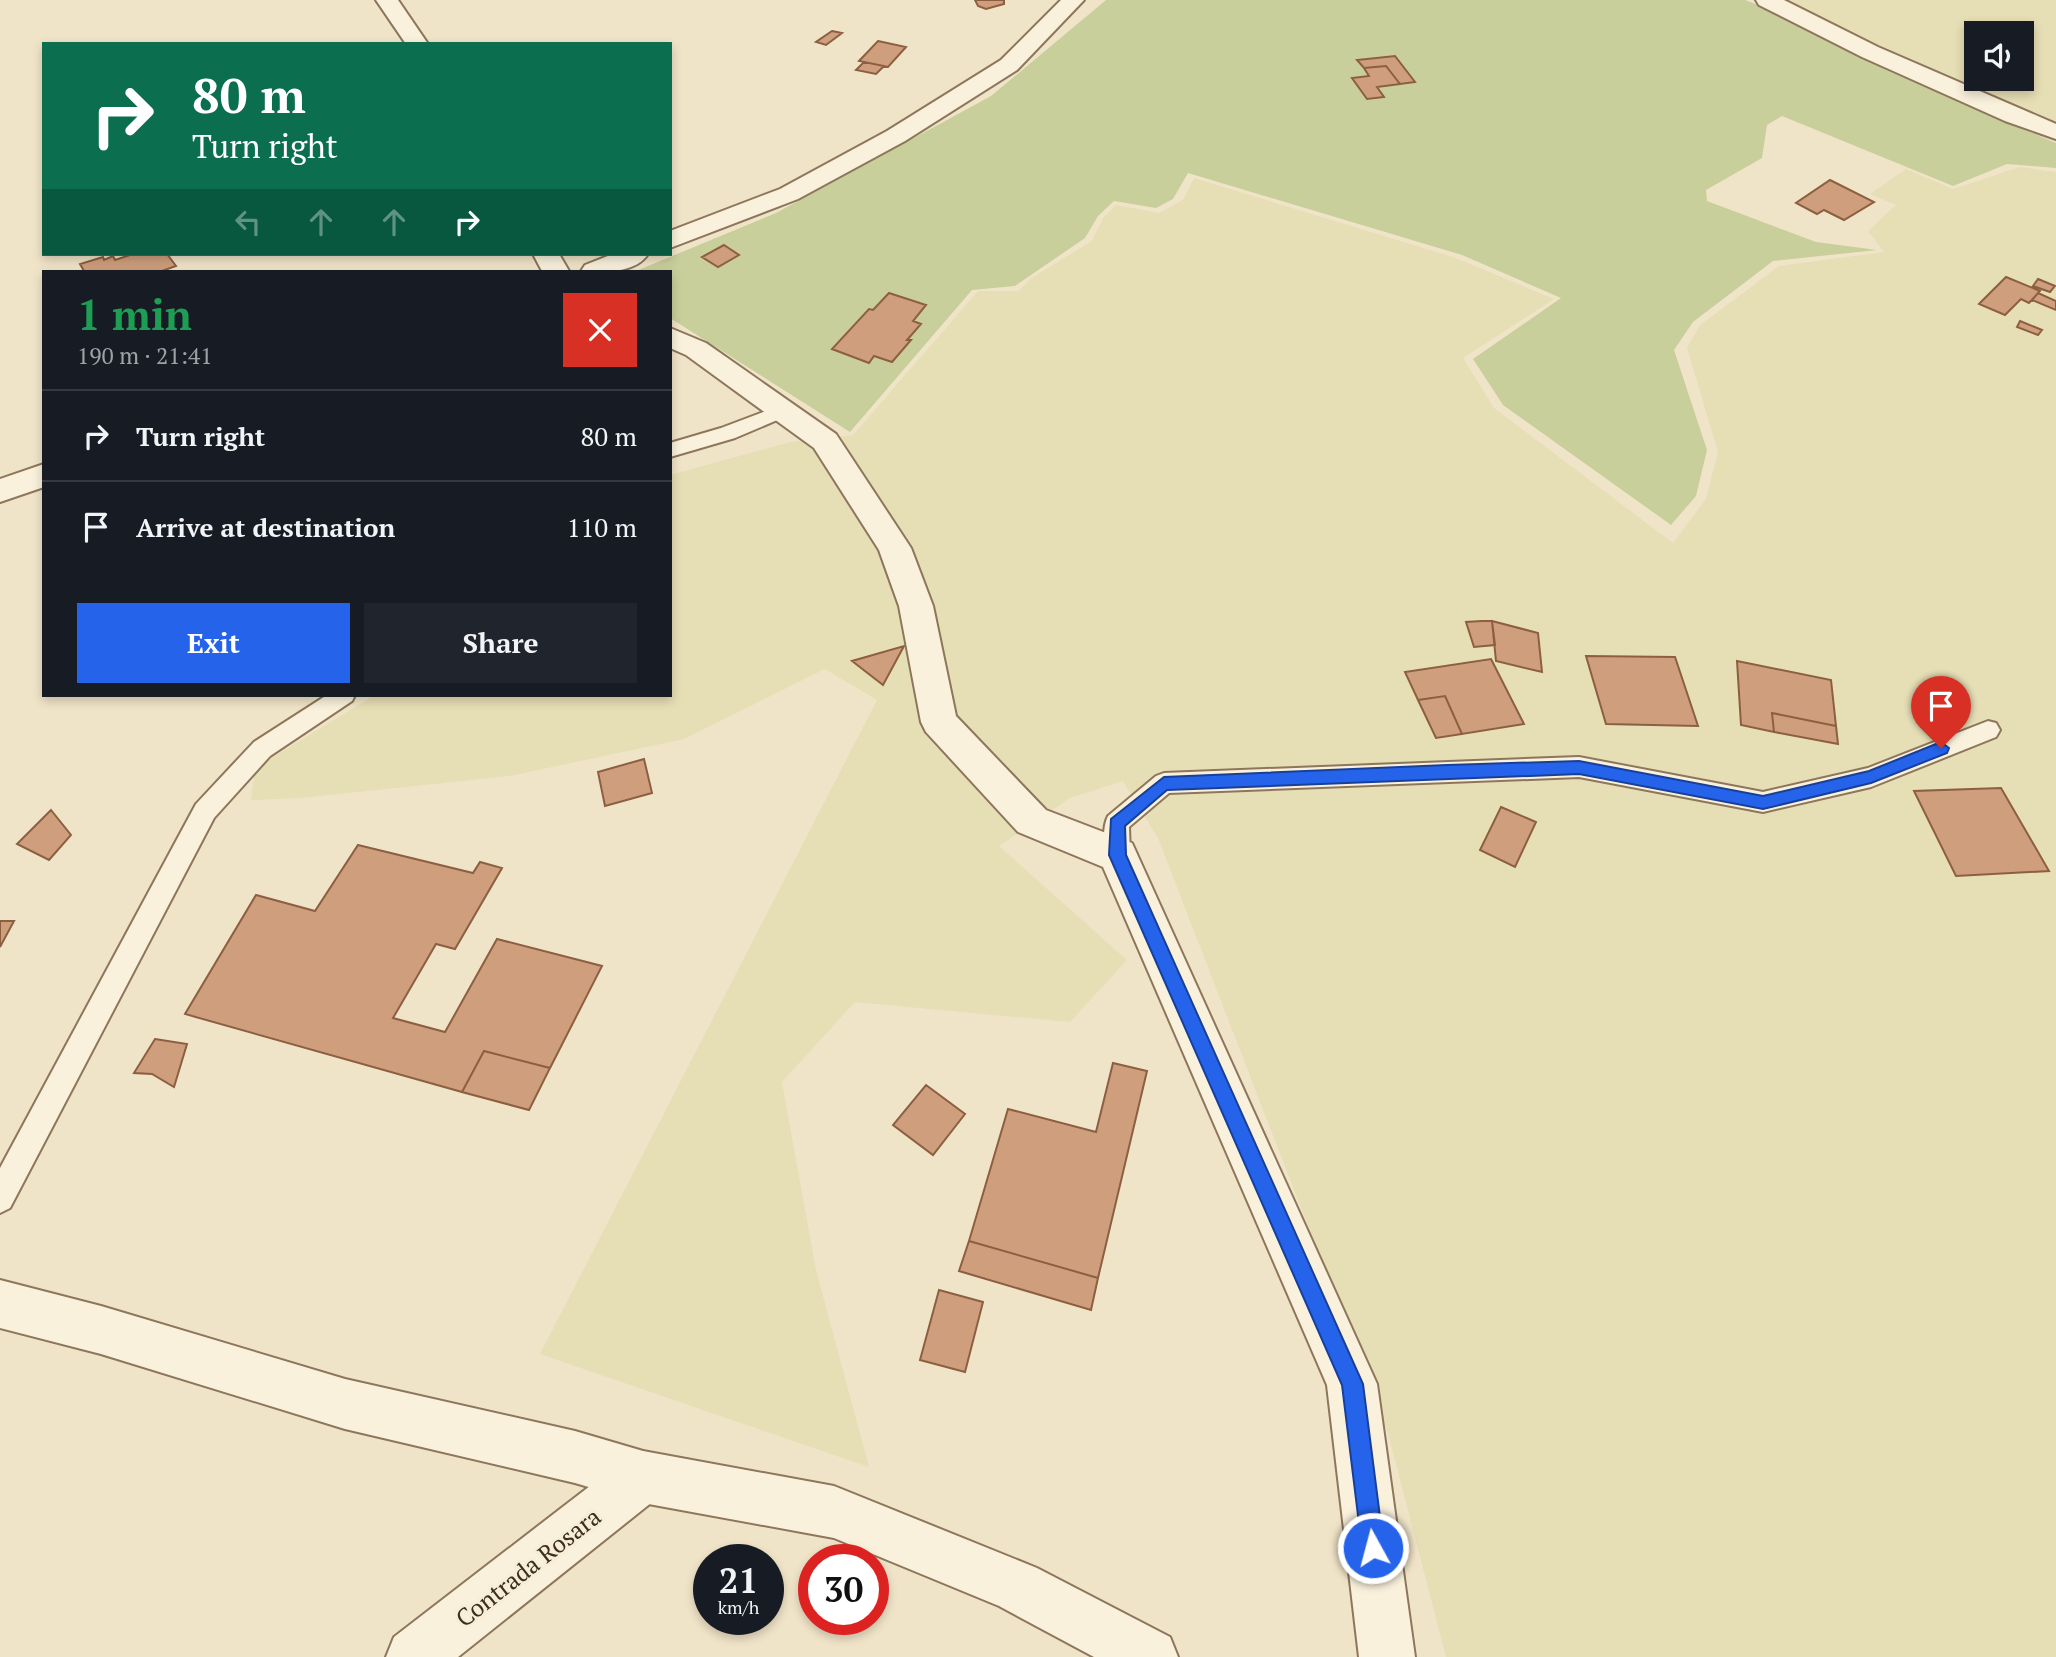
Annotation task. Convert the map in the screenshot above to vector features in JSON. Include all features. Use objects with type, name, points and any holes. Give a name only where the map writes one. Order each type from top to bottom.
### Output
[{"type":"street","points":[[387,0],[416,42]]},
{"type":"street","points":[[672,239],[789,194],[896,136],[1009,65],[1073,0]]},
{"type":"street","points":[[1767,0],[1870,52],[2013,116],[2056,132]]},
{"type":"street","points":[[597,270],[630,256]]},
{"type":"street","points":[[672,338],[696,349],[825,441],[895,548],[916,606],[939,722],[1032,821],[1118,855],[1352,1384],[1387,1657]]},
{"type":"street","points":[[0,491],[42,476]]},
{"type":"street","points":[[0,1304],[102,1330],[345,1404],[575,1457],[643,1477],[834,1511],[1018,1587],[1150,1657]]},
{"type":"street","name":"Contrada Rosara","points":[[414,1657],[643,1477]]},
{"type":"lane","points":[[672,449],[728,433],[782,411]]},
{"type":"lane","points":[[0,1198],[205,811],[262,749],[341,697]]},
{"type":"lane","points":[[1118,855],[1117,823],[1164,783],[1579,767],[1763,802],[1871,777],[1989,730]]},
{"type":"shaded area","points":[[1779,0],[2056,0],[2056,123],[1977,91],[2034,91],[2034,21],[1964,21],[1964,86],[1911,64]]},
{"type":"shaded area","points":[[2020,167],[2056,172],[2056,1657],[1446,1657],[1388,1433],[1158,838],[1123,781],[1070,798],[999,846],[1127,960],[1070,1022],[855,1002],[782,1082],[816,1270],[869,1467],[540,1354],[877,700],[825,669],[684,739],[510,776],[301,798],[251,800],[255,768],[372,697],[672,697],[672,474],[790,442],[853,435],[978,291],[1019,291],[1030,279],[1092,241],[1103,218],[1116,205],[1159,213],[1183,200],[1194,178],[1456,258],[1554,299],[1463,358],[1494,408],[1673,543],[1706,499],[1718,452],[1687,348],[1700,325],[1779,266],[1884,252],[1868,231],[1896,205],[1870,194],[1906,169],[1953,189]]},
{"type":"green space","points":[[1106,0],[1745,0],[1788,16],[1886,70],[2056,143],[2056,168],[2007,164],[1953,186],[1782,116],[1767,125],[1762,158],[1706,190],[1707,201],[1816,242],[1877,250],[1773,261],[1693,322],[1674,350],[1707,450],[1696,496],[1671,525],[1503,405],[1473,359],[1561,298],[1462,255],[1188,173],[1173,199],[1156,208],[1114,201],[1098,216],[1085,238],[1015,286],[972,290],[850,432],[672,319],[672,270],[638,270],[776,213],[991,96]]},
{"type":"building","points":[[975,0],[1004,0],[1004,4],[986,9],[978,6]]},
{"type":"building","points":[[832,31],[842,33],[826,45],[816,42]]},
{"type":"building","points":[[878,41],[906,47],[888,67],[859,61]]},
{"type":"building","points":[[1395,56],[1415,82],[1400,84],[1386,66],[1364,68],[1357,60]]},
{"type":"building","points":[[864,62],[884,66],[876,74],[856,70]]},
{"type":"building","points":[[1386,66],[1400,84],[1377,87],[1384,97],[1367,99],[1352,78],[1369,76],[1364,68]]},
{"type":"building","points":[[1830,180],[1874,202],[1844,220],[1824,210],[1817,214],[1796,203]]},
{"type":"building","points":[[724,245],[739,255],[718,267],[702,257]]},
{"type":"building","points":[[113,256],[115,260],[127,256],[168,256],[176,266],[165,270],[83,270],[80,264],[103,257],[104,260]]},
{"type":"building","points":[[2006,277],[2040,291],[2029,303],[2021,299],[2005,315],[1979,304]]},
{"type":"building","points":[[2038,279],[2055,286],[2050,292],[2033,286]]},
{"type":"building","points":[[889,293],[926,305],[913,321],[921,324],[892,362],[874,356],[869,363],[832,349],[869,309],[873,310]]},
{"type":"building","points":[[2038,293],[2056,301],[2056,310],[2032,300]]},
{"type":"building","points":[[2020,321],[2042,330],[2038,335],[2017,327]]},
{"type":"building","points":[[1492,621],[1495,645],[1474,647],[1466,622]]},
{"type":"building","points":[[1492,621],[1538,633],[1542,672],[1496,661]]},
{"type":"building","points":[[904,646],[883,685],[852,661]]},
{"type":"building","points":[[1586,656],[1675,657],[1698,726],[1606,724]]},
{"type":"building","points":[[1491,659],[1524,724],[1462,734],[1445,696],[1418,700],[1405,672]]},
{"type":"building","points":[[1737,661],[1831,680],[1836,726],[1772,713],[1774,732],[1741,725]]},
{"type":"building","points":[[1445,696],[1462,734],[1436,738],[1418,700]]},
{"type":"building","points":[[1772,713],[1836,726],[1838,744],[1774,732]]},
{"type":"building","points":[[644,759],[652,793],[605,806],[598,772]]},
{"type":"building","points":[[2001,788],[2049,871],[1956,876],[1914,791]]},
{"type":"building","points":[[1501,807],[1536,822],[1515,867],[1480,850]]},
{"type":"building","points":[[51,810],[71,835],[49,860],[17,844]]},
{"type":"building","points":[[358,845],[473,873],[480,862],[502,868],[455,949],[436,944],[393,1018],[445,1032],[497,939],[602,966],[550,1068],[484,1051],[462,1092],[185,1014],[256,895],[315,911]]},
{"type":"building","points":[[0,921],[14,921],[0,947]]},
{"type":"building","points":[[155,1039],[187,1044],[174,1087],[152,1074],[134,1073]]},
{"type":"building","points":[[484,1051],[550,1068],[529,1110],[462,1092]]},
{"type":"building","points":[[1113,1063],[1147,1071],[1098,1278],[969,1241],[1008,1109],[1096,1132]]},
{"type":"building","points":[[926,1085],[965,1114],[933,1155],[893,1125]]},
{"type":"building","points":[[969,1241],[1098,1278],[1091,1310],[959,1271]]},
{"type":"building","points":[[939,1290],[983,1302],[965,1372],[920,1360]]},
{"type":"route","points":[[1373,1548],[1352,1384],[1118,855],[1117,823],[1164,783],[1292,776],[1579,767],[1763,802],[1871,777],[1941,748]]}]
